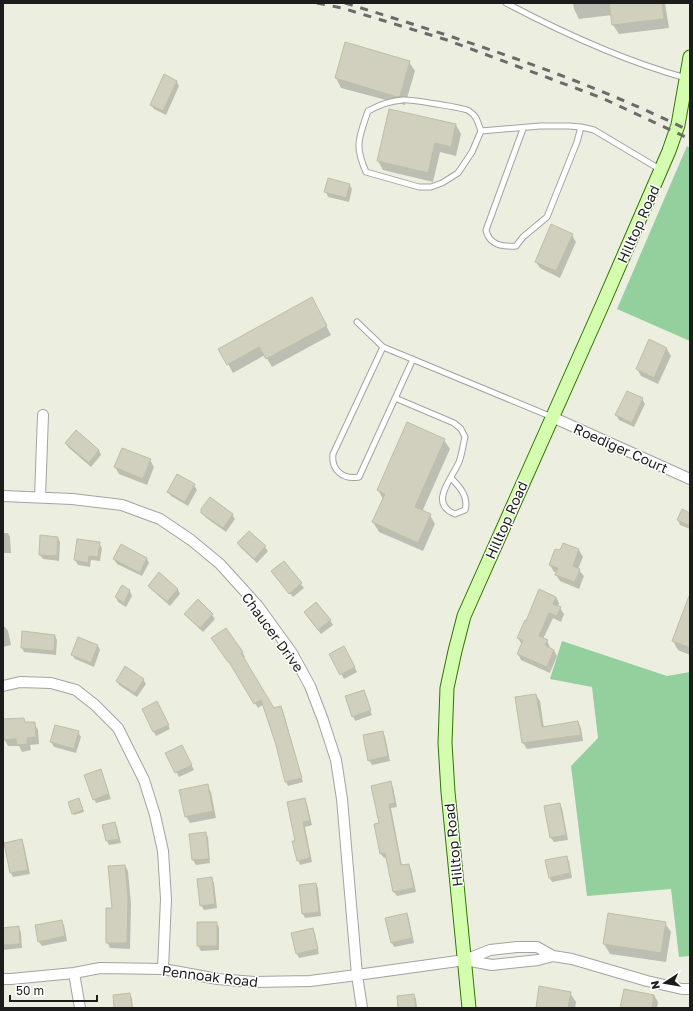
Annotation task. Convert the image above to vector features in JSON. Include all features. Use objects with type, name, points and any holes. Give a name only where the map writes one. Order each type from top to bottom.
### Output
[{"type":"main road","name":"Hilltop Road","points":[[469,1008],[448,792],[445,743],[447,688],[455,651],[464,616],[662,170],[678,125],[690,57]]},
{"type":"street","points":[[40,497],[43,416]]},
{"type":"street","name":"Roediger Court","points":[[552,417],[690,479]]},
{"type":"street","name":"Chaucer Drive","points":[[3,496],[72,499],[122,505],[160,519],[191,540],[220,564],[258,606],[292,653],[310,686],[324,720],[336,760],[342,799],[362,1008]]},
{"type":"street","points":[[3,686],[20,682],[51,683],[76,690],[95,705],[118,728],[144,780],[155,815],[162,851],[166,898],[163,969]]},
{"type":"street","points":[[465,960],[490,950],[517,947],[536,947],[553,956],[572,959],[647,981],[682,989],[690,989]]},
{"type":"street","points":[[465,960],[492,965],[538,960],[553,956]]},
{"type":"street","name":"Pennoak Road","points":[[3,979],[74,973],[100,968],[163,969],[218,979],[254,982],[310,981],[358,976],[465,960]]},
{"type":"street","points":[[74,973],[80,1008]]},
{"type":"lane","points":[[506,3],[550,26],[662,71],[687,78]]},
{"type":"lane","points":[[404,100],[468,110],[477,118],[480,131],[472,152],[458,173],[442,183],[430,187],[419,187],[366,172],[360,158],[358,142],[368,111],[379,105],[390,102],[404,100]]},
{"type":"lane","points":[[480,131],[523,129],[540,126],[569,126],[594,130],[662,170]]},
{"type":"lane","points":[[523,129],[486,230],[488,237],[493,243],[509,247],[516,246],[523,237],[547,217],[577,142],[581,128]]},
{"type":"lane","points":[[357,322],[383,347],[552,417]]},
{"type":"lane","points":[[383,347],[333,454],[332,461],[339,473],[351,479],[359,477],[412,359]]},
{"type":"lane","points":[[395,398],[454,422],[461,429],[465,437],[460,461],[451,478],[442,498],[443,505],[448,511],[455,514],[465,510],[467,504],[463,493],[451,478]]},
{"type":"green space","points":[[687,146],[690,148],[690,341],[617,309]]},
{"type":"green space","points":[[562,641],[667,676],[690,672],[690,956],[679,957],[671,889],[587,896],[571,766],[598,738],[592,687],[550,679]]},
{"type":"building","points":[[609,3],[662,3],[664,19],[612,25]]},
{"type":"building","points":[[345,42],[410,61],[400,96],[397,97],[335,78]]},
{"type":"building","points":[[164,74],[177,81],[163,111],[150,105]]},
{"type":"building","points":[[389,109],[456,124],[451,147],[435,143],[428,173],[377,161]]},
{"type":"building","points":[[328,178],[350,184],[346,198],[324,192]]},
{"type":"building","points":[[551,224],[573,234],[556,271],[535,262]]},
{"type":"building","points":[[312,297],[327,326],[266,359],[259,347],[227,365],[218,349]]},
{"type":"building","points":[[649,339],[667,348],[654,378],[636,369]]},
{"type":"building","points":[[627,391],[643,398],[632,423],[615,415]]},
{"type":"building","points":[[407,422],[445,439],[415,507],[431,514],[418,543],[372,522],[385,494],[377,490]]},
{"type":"building","points":[[76,430],[99,450],[89,463],[65,443]]},
{"type":"building","points":[[122,448],[151,459],[143,479],[114,467]]},
{"type":"building","points":[[177,474],[195,484],[185,502],[167,492]]},
{"type":"building","points":[[210,497],[233,514],[223,528],[201,513],[201,509]]},
{"type":"building","points":[[682,509],[690,513],[690,526],[677,520]]},
{"type":"building","points":[[249,531],[266,546],[254,559],[237,543]]},
{"type":"building","points":[[40,535],[58,537],[57,556],[39,555]]},
{"type":"building","points":[[77,539],[100,542],[98,557],[89,556],[88,563],[74,560]]},
{"type":"building","points":[[563,543],[579,549],[573,566],[580,569],[575,582],[555,575],[558,568],[549,565],[555,549],[560,550]]},
{"type":"building","points":[[121,544],[147,558],[140,573],[113,559]]},
{"type":"building","points":[[284,561],[302,583],[289,594],[271,571]]},
{"type":"building","points":[[159,572],[178,589],[167,602],[148,586]]},
{"type":"building","points":[[122,585],[130,590],[124,603],[115,597]]},
{"type":"building","points":[[539,589],[556,597],[553,604],[561,607],[557,616],[549,613],[539,636],[548,640],[545,645],[554,650],[547,667],[517,654],[523,640],[517,638],[525,620],[526,621]]},
{"type":"building","points":[[690,596],[690,648],[672,641]]},
{"type":"building","points":[[198,599],[213,614],[200,628],[184,614]]},
{"type":"building","points":[[316,602],[331,620],[318,630],[304,612]]},
{"type":"building","points":[[226,628],[243,652],[241,653],[274,708],[281,706],[302,778],[285,782],[276,745],[261,700],[254,704],[229,662],[211,638]]},
{"type":"building","points":[[22,631],[55,635],[54,651],[21,648]]},
{"type":"building","points":[[78,637],[98,645],[91,663],[71,655]]},
{"type":"building","points":[[344,646],[355,667],[340,675],[329,654]]},
{"type":"building","points":[[125,666],[144,679],[135,693],[116,681]]},
{"type":"building","points":[[364,690],[371,710],[352,717],[345,696]]},
{"type":"building","points":[[536,694],[542,727],[578,721],[581,735],[522,743],[515,697]]},
{"type":"building","points":[[157,701],[169,725],[153,732],[142,709]]},
{"type":"building","points":[[24,718],[25,722],[35,722],[36,737],[27,738],[27,744],[17,745],[16,739],[3,740],[3,719]]},
{"type":"building","points":[[55,725],[79,731],[74,749],[50,742]]},
{"type":"building","points":[[383,731],[388,756],[368,761],[363,735]]},
{"type":"building","points":[[182,745],[192,765],[175,773],[165,753]]},
{"type":"building","points":[[101,769],[109,794],[93,800],[84,775]]},
{"type":"building","points":[[391,781],[395,803],[389,804],[401,865],[409,864],[414,888],[393,892],[385,853],[380,854],[374,824],[379,823],[371,786]]},
{"type":"building","points":[[208,784],[213,811],[185,817],[179,790]]},
{"type":"building","points":[[79,798],[83,810],[72,814],[68,802]]},
{"type":"building","points":[[305,798],[310,821],[303,822],[310,858],[297,861],[292,841],[295,841],[287,802]]},
{"type":"building","points":[[560,803],[566,835],[550,838],[544,806]]},
{"type":"building","points":[[115,822],[119,839],[106,841],[102,825]]},
{"type":"building","points":[[206,832],[209,859],[192,860],[189,834]]},
{"type":"building","points":[[22,839],[28,870],[10,873],[4,843]]},
{"type":"building","points":[[567,856],[570,873],[549,878],[545,860]]},
{"type":"building","points":[[125,865],[128,898],[127,943],[106,943],[106,908],[112,908],[108,866]]},
{"type":"building","points":[[212,877],[215,904],[200,906],[197,879]]},
{"type":"building","points":[[316,883],[319,912],[302,914],[299,885]]},
{"type":"building","points":[[407,913],[412,938],[391,943],[385,918]]},
{"type":"building","points":[[608,913],[666,922],[661,953],[603,944]]},
{"type":"building","points":[[62,920],[65,936],[38,942],[35,925]]},
{"type":"building","points":[[197,922],[217,922],[217,946],[197,946]]},
{"type":"building","points":[[19,926],[20,944],[3,945],[3,928]]},
{"type":"building","points":[[313,928],[318,949],[296,954],[291,933]]},
{"type":"building","points":[[539,986],[571,992],[568,1008],[536,1008]]},
{"type":"building","points":[[624,989],[654,995],[652,1008],[620,1008]]},
{"type":"building","points":[[130,993],[132,1008],[114,1008],[113,995]]},
{"type":"building","points":[[414,994],[416,1008],[398,1008],[397,996]]},
{"type":"railway","points":[[317,3],[342,8],[447,40],[602,98],[690,139]]},
{"type":"railway","points":[[345,3],[520,60],[606,93],[690,131]]}]
